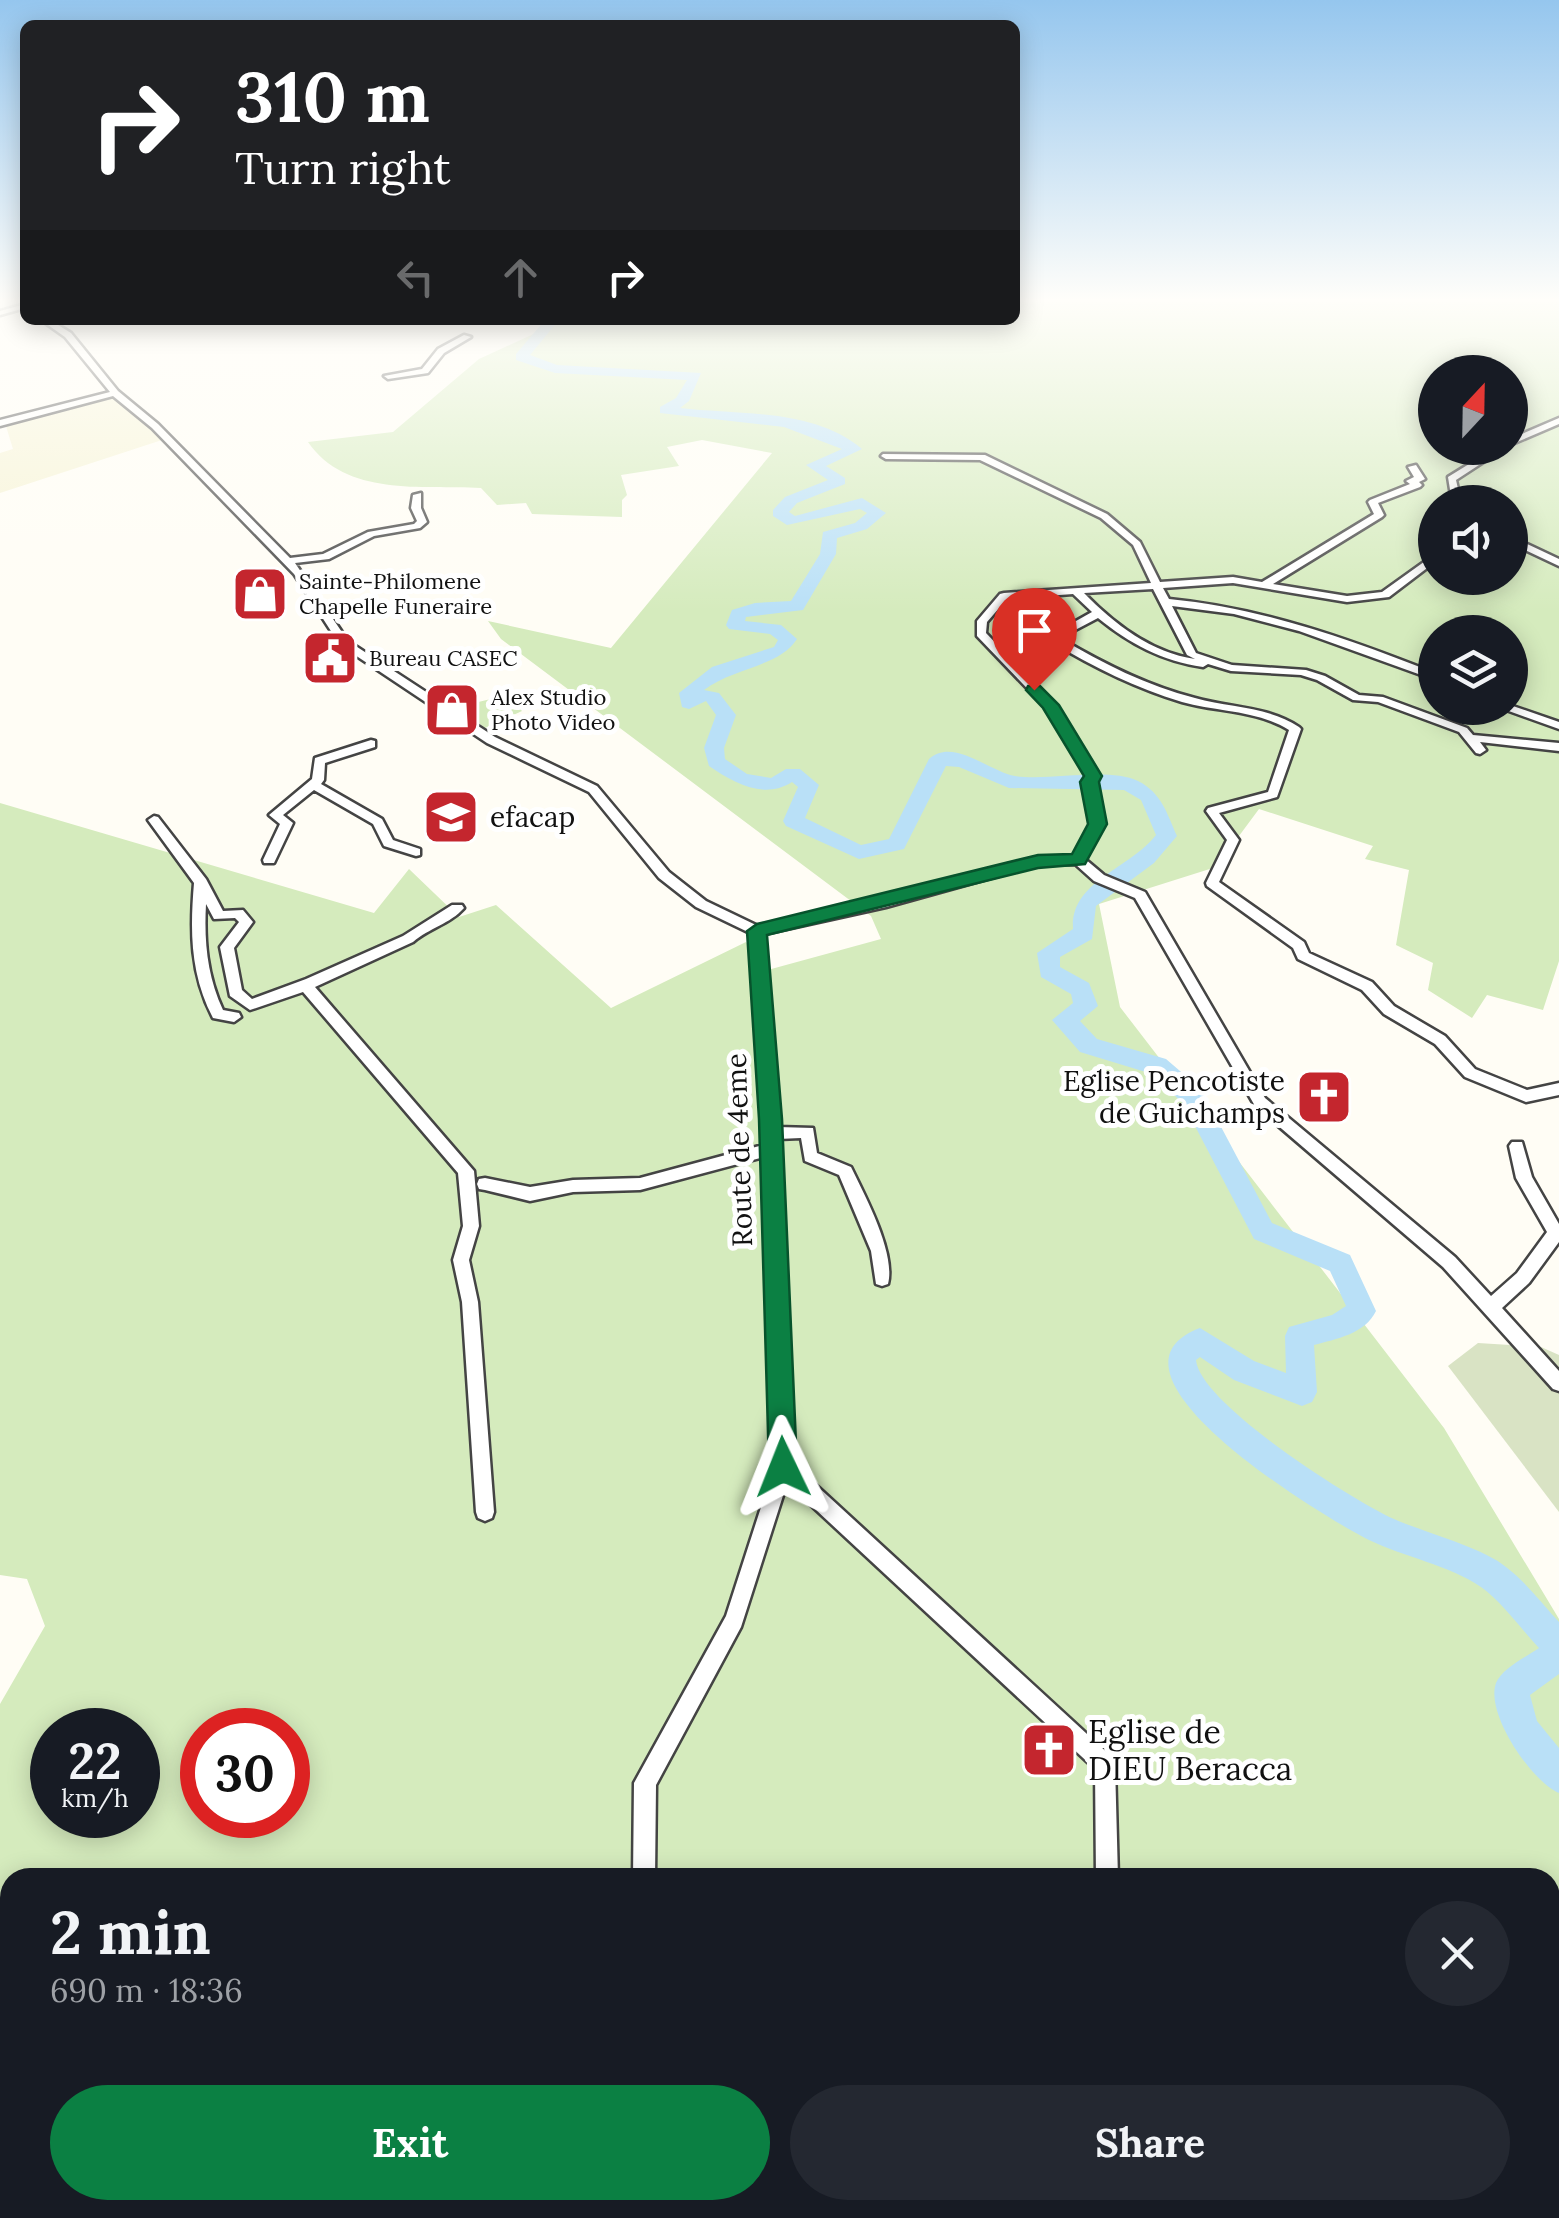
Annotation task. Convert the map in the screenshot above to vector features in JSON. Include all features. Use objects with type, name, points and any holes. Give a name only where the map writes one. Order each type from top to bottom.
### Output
[{"type":"street","points":[[0,422],[65,406]]},
{"type":"street","points":[[130,406],[287,561],[344,643],[491,740],[593,789],[678,889],[757,931],[1038,861],[1078,860],[1099,878],[1140,894],[1260,1102],[1448,1262],[1559,1383]]},
{"type":"street","points":[[1528,434],[1559,421]]},
{"type":"street","points":[[886,456],[967,454],[1007,468],[1104,516],[1137,544],[1192,655],[1225,666]]},
{"type":"street","points":[[1452,485],[1451,479],[1473,465]]},
{"type":"street","points":[[1264,585],[1379,516],[1373,502],[1417,486],[1411,481],[1420,479],[1413,467]]},
{"type":"street","points":[[287,561],[324,557],[371,534],[417,526],[422,522],[416,508],[418,495]]},
{"type":"street","points":[[1528,548],[1559,563]]},
{"type":"street","points":[[1078,860],[1098,824],[1090,782],[1093,776],[1050,705],[980,634],[982,622],[1004,596],[1233,580],[1348,599],[1385,595],[1418,570]]},
{"type":"street","points":[[1076,591],[1097,614],[1177,662],[1302,672],[1357,698],[1380,699],[1463,730],[1480,750]]},
{"type":"street","points":[[1164,600],[1303,630],[1418,671]]},
{"type":"street","points":[[1009,663],[1097,614]]},
{"type":"street","points":[[1052,638],[1087,659],[1205,705],[1275,715],[1295,729],[1272,794],[1212,813],[1233,840],[1212,883],[1288,936],[1303,956],[1367,986],[1390,1010],[1440,1040],[1470,1073],[1526,1096],[1559,1089]]},
{"type":"street","points":[[1528,715],[1559,726]]},
{"type":"street","points":[[1471,738],[1559,747]]},
{"type":"street","points":[[268,860],[287,823],[275,815],[318,780],[320,761],[371,744]]},
{"type":"street","points":[[314,784],[378,822],[388,843],[416,852]]},
{"type":"street","points":[[154,820],[201,882],[219,916],[238,914],[246,922],[227,947],[235,992],[250,1005],[287,995],[408,939],[418,928],[448,918],[457,908]]},
{"type":"street","points":[[201,882],[196,949],[199,964],[218,1014],[234,1017]]},
{"type":"street","name":"Route de 4eme","points":[[644,1868],[646,1783],[734,1620],[783,1467],[757,931]]},
{"type":"street","points":[[305,984],[466,1172],[471,1226],[461,1260],[470,1302],[486,1512]]},
{"type":"street","points":[[486,1184],[530,1194],[572,1186],[640,1184],[808,1132],[810,1157],[844,1171],[879,1251],[882,1280]]},
{"type":"street","points":[[1490,1308],[1523,1278],[1556,1233],[1524,1178],[1517,1146]]},
{"type":"street","points":[[783,1467],[1105,1764],[1107,1868]]},
{"type":"shaded area","points":[[72,406],[124,406],[162,440],[0,493],[0,453],[13,449],[5,423]]},
{"type":"green space","points":[[424,406],[1418,406],[1418,465],[1528,465],[1528,406],[1559,406],[1559,961],[1543,1010],[1487,995],[1472,1018],[1428,990],[1433,963],[1396,945],[1409,870],[1365,859],[1373,846],[1259,809],[1216,867],[1099,904],[1120,1007],[1444,1428],[1559,1619],[1559,1868],[0,1868],[0,1704],[45,1626],[27,1579],[0,1575],[0,803],[374,913],[409,869],[459,917],[496,905],[611,1008],[746,942],[764,971],[881,939],[871,916],[501,639],[488,621],[611,648],[772,453],[702,440],[667,447],[679,466],[621,475],[627,495],[622,500],[622,517],[532,514],[526,503],[497,505],[481,488],[410,487],[364,480],[324,460],[308,442],[393,432]]},
{"type":"green space","points":[[507,695],[522,711],[485,728],[458,707]]},
{"type":"green space","points":[[1478,1343],[1541,1347],[1559,1355],[1559,1512],[1448,1366]]},
{"type":"waterway","points":[[673,406],[665,410],[784,422],[829,436],[854,449],[814,465],[840,481],[791,500],[779,513],[793,522],[862,503],[878,513],[861,526],[829,535],[828,554],[797,606],[755,608],[738,614],[735,625],[775,629],[788,639],[780,651],[718,671],[688,693],[689,703],[702,695],[712,697],[726,715],[714,748],[716,762],[741,779],[774,785],[793,773],[809,785],[793,821],[859,852],[897,844],[939,759],[963,761],[1009,782],[1128,784],[1149,796],[1167,836],[1147,858],[1088,902],[1083,912],[1084,933],[1048,953],[1049,971],[1081,989],[1086,1006],[1064,1020],[1089,1046],[1157,1066],[1192,1096],[1263,1231],[1340,1263],[1362,1311],[1339,1326],[1299,1336],[1302,1392],[1244,1371],[1200,1341],[1181,1354],[1183,1379],[1232,1430],[1299,1480],[1378,1528],[1493,1576],[1559,1646]]},
{"type":"waterway","points":[[1559,1654],[1511,1688],[1522,1730],[1559,1775]]},
{"type":"place","name":"Sainte-Philomene Chapelle Funeraire","points":[[260,594]]},
{"type":"place","name":"Bureau CASEC","points":[[330,658]]},
{"type":"place","name":"Alex Studio Photo Video","points":[[452,710]]},
{"type":"place","name":"efacap","points":[[451,817]]},
{"type":"place","name":"Eglise Pencotiste de Guichamps","points":[[1324,1097]]},
{"type":"place","name":"Eglise de DIEU Beracca","points":[[1049,1750]]},
{"type":"route","points":[[783,1467],[770,1119],[757,931],[886,902],[1038,861],[1078,860],[1098,824],[1090,782],[1093,776],[1050,705],[1034,690]]}]
